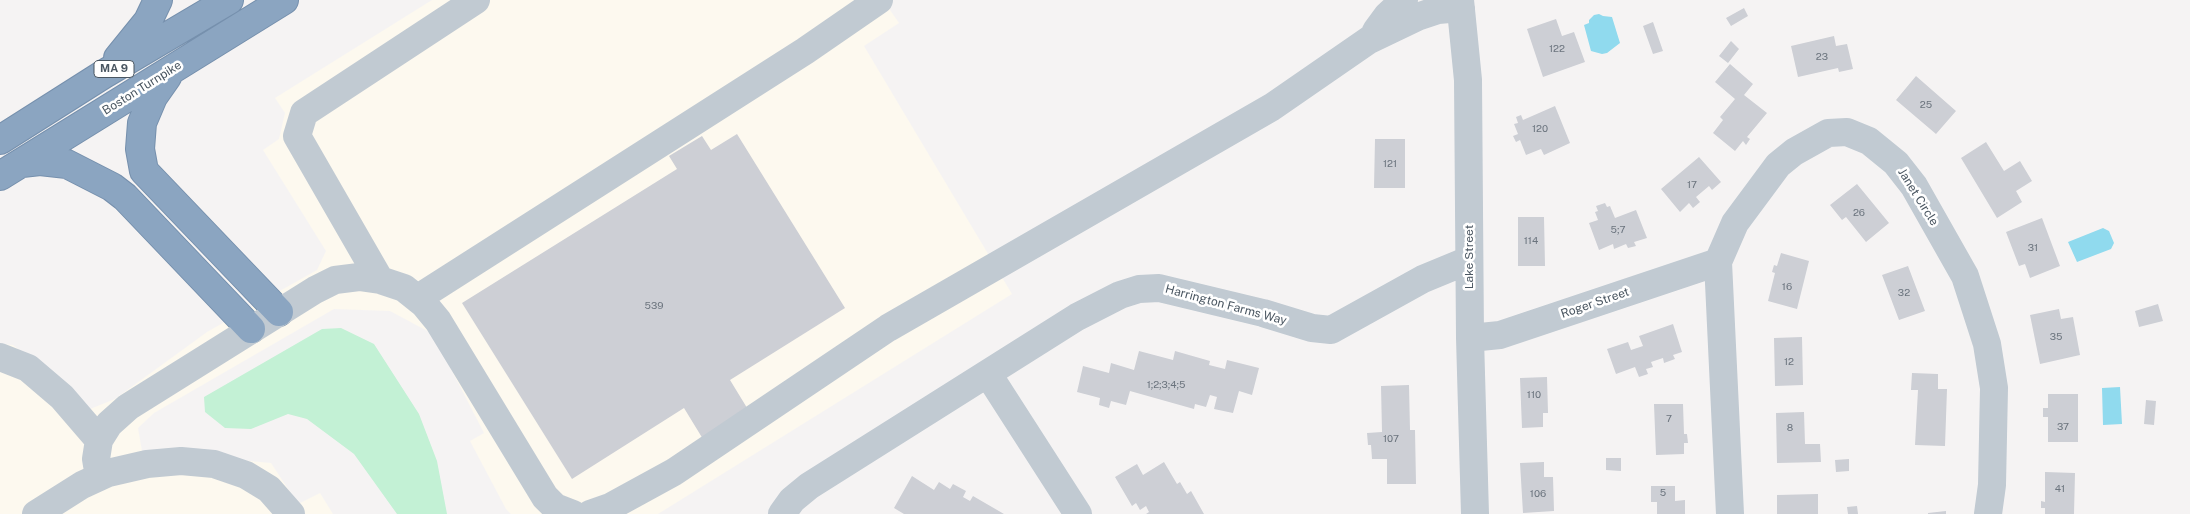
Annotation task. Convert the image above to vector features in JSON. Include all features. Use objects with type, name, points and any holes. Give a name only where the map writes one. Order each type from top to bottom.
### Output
[{"type":"highway","points":[[104,74],[148,21],[158,0]]},
{"type":"highway","name":"MA 9","points":[[0,140],[104,74],[229,0]]},
{"type":"highway","name":"Boston Turnpike","points":[[10,170],[284,0]]},
{"type":"highway","points":[[172,69],[153,97],[142,123],[140,149],[144,171],[279,312]]},
{"type":"highway","points":[[10,170],[40,161],[67,164],[112,187],[125,197],[251,329]]},
{"type":"street","points":[[380,280],[297,136],[304,113],[476,0]]},
{"type":"street","points":[[1369,40],[1387,16],[1404,0]]},
{"type":"street","points":[[418,298],[789,61],[873,2]]},
{"type":"street","points":[[590,514],[619,502],[674,472],[888,328],[1272,107],[1369,40],[1431,12],[1460,4]]},
{"type":"street","name":"Lake Street","points":[[1460,4],[1468,80],[1470,338],[1475,514]]},
{"type":"street","name":"Janet Circle","points":[[1730,514],[1718,262],[1735,223],[1778,165],[1794,152],[1828,133],[1848,132],[1869,141],[1896,163],[1914,186],[1965,276],[1987,344],[1994,388],[1993,465],[1988,514]]},
{"type":"street","name":"Harrington Farms Way","points":[[782,514],[792,500],[809,486],[1078,317],[1120,295],[1139,289],[1159,288],[1263,313],[1312,328],[1331,330],[1423,279],[1470,260]]},
{"type":"street","name":"Roger Street","points":[[1470,338],[1500,336],[1718,262]]},
{"type":"street","points":[[99,477],[96,459],[99,440],[109,424],[128,407],[279,312],[336,280],[359,277],[380,280],[404,288],[418,298],[438,321],[545,497],[555,507],[573,514]]},
{"type":"street","points":[[0,357],[28,368],[62,396],[99,440]]},
{"type":"street","points":[[988,374],[1078,514]]},
{"type":"street","points":[[36,514],[82,485],[99,477],[127,468],[164,462],[198,462],[231,469],[258,482],[278,498],[291,514]]},
{"type":"shaded area","points":[[432,0],[883,0],[899,23],[864,46],[1012,294],[658,514],[511,514],[506,509],[470,441],[484,433],[433,334],[390,311],[334,309],[154,413],[138,428],[142,451],[271,463],[298,504],[320,493],[333,514],[0,514],[0,344],[13,345],[90,409],[115,399],[207,332],[317,270],[326,251],[263,150],[279,139],[285,113],[275,98]]},
{"type":"green space","points":[[341,328],[374,344],[419,414],[437,461],[447,514],[397,514],[354,454],[307,419],[288,414],[251,429],[225,428],[205,412],[204,397],[322,329]]},
{"type":"water","points":[[1599,14],[1612,17],[1620,43],[1607,53],[1602,54],[1591,51],[1584,25],[1589,23],[1589,20],[1594,15]]},
{"type":"water","points":[[2103,228],[2109,231],[2114,243],[2111,249],[2077,262],[2068,242]]},
{"type":"water","points":[[2120,387],[2122,424],[2103,425],[2102,388]]},
{"type":"building","points":[[1744,8],[1748,16],[1731,26],[1726,18]]},
{"type":"building","points":[[1556,19],[1562,36],[1574,32],[1585,62],[1543,77],[1527,29]]},
{"type":"building","points":[[1653,22],[1663,51],[1653,54],[1643,26]]},
{"type":"building","points":[[1834,36],[1836,46],[1847,44],[1853,69],[1839,72],[1838,68],[1798,77],[1791,46]]},
{"type":"building","points":[[1731,41],[1739,49],[1728,63],[1719,56]]},
{"type":"building","points":[[1730,64],[1753,84],[1744,95],[1767,113],[1747,137],[1750,139],[1746,145],[1743,141],[1735,151],[1713,133],[1723,120],[1720,117],[1735,99],[1715,82]]},
{"type":"building","points":[[1916,76],[1956,111],[1936,134],[1896,100]]},
{"type":"building","points":[[1555,106],[1570,143],[1544,155],[1541,149],[1526,155],[1520,140],[1516,142],[1513,136],[1518,134],[1514,124],[1518,123],[1516,117],[1521,115],[1523,120]]},
{"type":"building","points":[[737,134],[845,308],[730,380],[752,416],[706,444],[684,408],[572,479],[462,303],[677,169],[669,156],[702,136],[711,150]]},
{"type":"building","points":[[1375,139],[1405,139],[1405,188],[1374,188]]},
{"type":"building","points":[[1986,142],[2004,171],[2020,161],[2032,181],[2016,191],[2022,202],[1997,218],[1961,158]]},
{"type":"building","points":[[1699,157],[1721,182],[1712,190],[1709,186],[1696,197],[1700,202],[1693,208],[1689,203],[1680,212],[1661,189]]},
{"type":"building","points":[[1857,184],[1889,223],[1866,242],[1846,217],[1842,220],[1830,205]]},
{"type":"building","points":[[1605,203],[1607,207],[1610,206],[1615,218],[1636,210],[1647,238],[1634,242],[1636,246],[1628,248],[1626,244],[1614,249],[1613,244],[1599,250],[1589,223],[1598,220],[1595,212],[1598,211],[1596,206]]},
{"type":"building","points":[[1518,217],[1544,217],[1545,266],[1518,266]]},
{"type":"building","points":[[2042,218],[2060,266],[2030,278],[2025,264],[2019,266],[2006,232]]},
{"type":"building","points":[[1781,253],[1809,261],[1797,309],[1768,301],[1775,273],[1772,272],[1774,265],[1777,266]]},
{"type":"building","points":[[1908,266],[1925,311],[1899,320],[1882,275]]},
{"type":"building","points":[[2158,304],[2163,321],[2139,327],[2135,311]]},
{"type":"building","points":[[2059,309],[2061,319],[2073,317],[2080,355],[2040,364],[2030,315]]},
{"type":"building","points":[[1673,324],[1682,352],[1673,355],[1675,359],[1664,363],[1663,358],[1651,362],[1653,367],[1646,369],[1648,374],[1639,377],[1635,367],[1616,374],[1607,349],[1628,342],[1631,350],[1643,346],[1639,336]]},
{"type":"building","points":[[1802,337],[1803,385],[1775,386],[1774,338]]},
{"type":"building","points":[[1139,351],[1173,360],[1175,351],[1210,361],[1209,365],[1225,369],[1227,360],[1259,368],[1252,395],[1239,391],[1233,413],[1214,409],[1217,397],[1210,395],[1206,407],[1195,404],[1194,409],[1130,391],[1126,405],[1111,401],[1109,408],[1099,405],[1100,398],[1077,392],[1083,366],[1109,373],[1111,363],[1134,370]]},
{"type":"building","points":[[1912,373],[1938,374],[1938,389],[1947,389],[1945,446],[1915,445],[1918,390],[1911,390]]},
{"type":"building","points":[[1547,377],[1548,413],[1543,413],[1543,427],[1522,428],[1520,378]]},
{"type":"building","points":[[1409,385],[1410,430],[1415,430],[1416,484],[1387,484],[1387,459],[1372,459],[1371,445],[1368,445],[1367,433],[1382,432],[1381,386]]},
{"type":"building","points":[[2048,394],[2078,394],[2078,442],[2048,442],[2048,417],[2043,417],[2043,408],[2048,408]]},
{"type":"building","points":[[2146,400],[2156,401],[2154,425],[2144,424]]},
{"type":"building","points":[[1654,404],[1683,404],[1684,434],[1687,434],[1688,443],[1684,443],[1684,454],[1656,455]]},
{"type":"building","points":[[1804,412],[1805,444],[1820,444],[1821,462],[1777,463],[1776,413]]},
{"type":"building","points":[[1606,458],[1621,458],[1621,471],[1606,470]]},
{"type":"building","points":[[1849,459],[1849,471],[1836,472],[1835,460]]},
{"type":"building","points":[[1164,462],[1177,484],[1180,482],[1187,494],[1191,491],[1204,514],[1146,514],[1149,512],[1146,506],[1140,510],[1136,503],[1132,506],[1115,477],[1137,464],[1143,475]]},
{"type":"building","points":[[1544,462],[1544,477],[1553,477],[1554,511],[1523,513],[1520,463]]},
{"type":"building","points":[[2045,472],[2075,473],[2074,514],[2045,514],[2045,508],[2041,508],[2041,501],[2045,502]]},
{"type":"building","points":[[912,476],[934,490],[939,482],[950,489],[953,484],[966,491],[963,497],[970,501],[973,496],[1004,514],[904,514],[894,508]]},
{"type":"building","points":[[1651,486],[1675,486],[1675,501],[1685,500],[1685,514],[1657,514],[1657,502],[1651,502]]},
{"type":"building","points":[[1818,494],[1818,514],[1777,514],[1777,495]]},
{"type":"building","points":[[1857,506],[1858,514],[1848,514],[1847,507]]},
{"type":"building","points":[[1946,511],[1946,514],[1928,514],[1928,513]]}]
